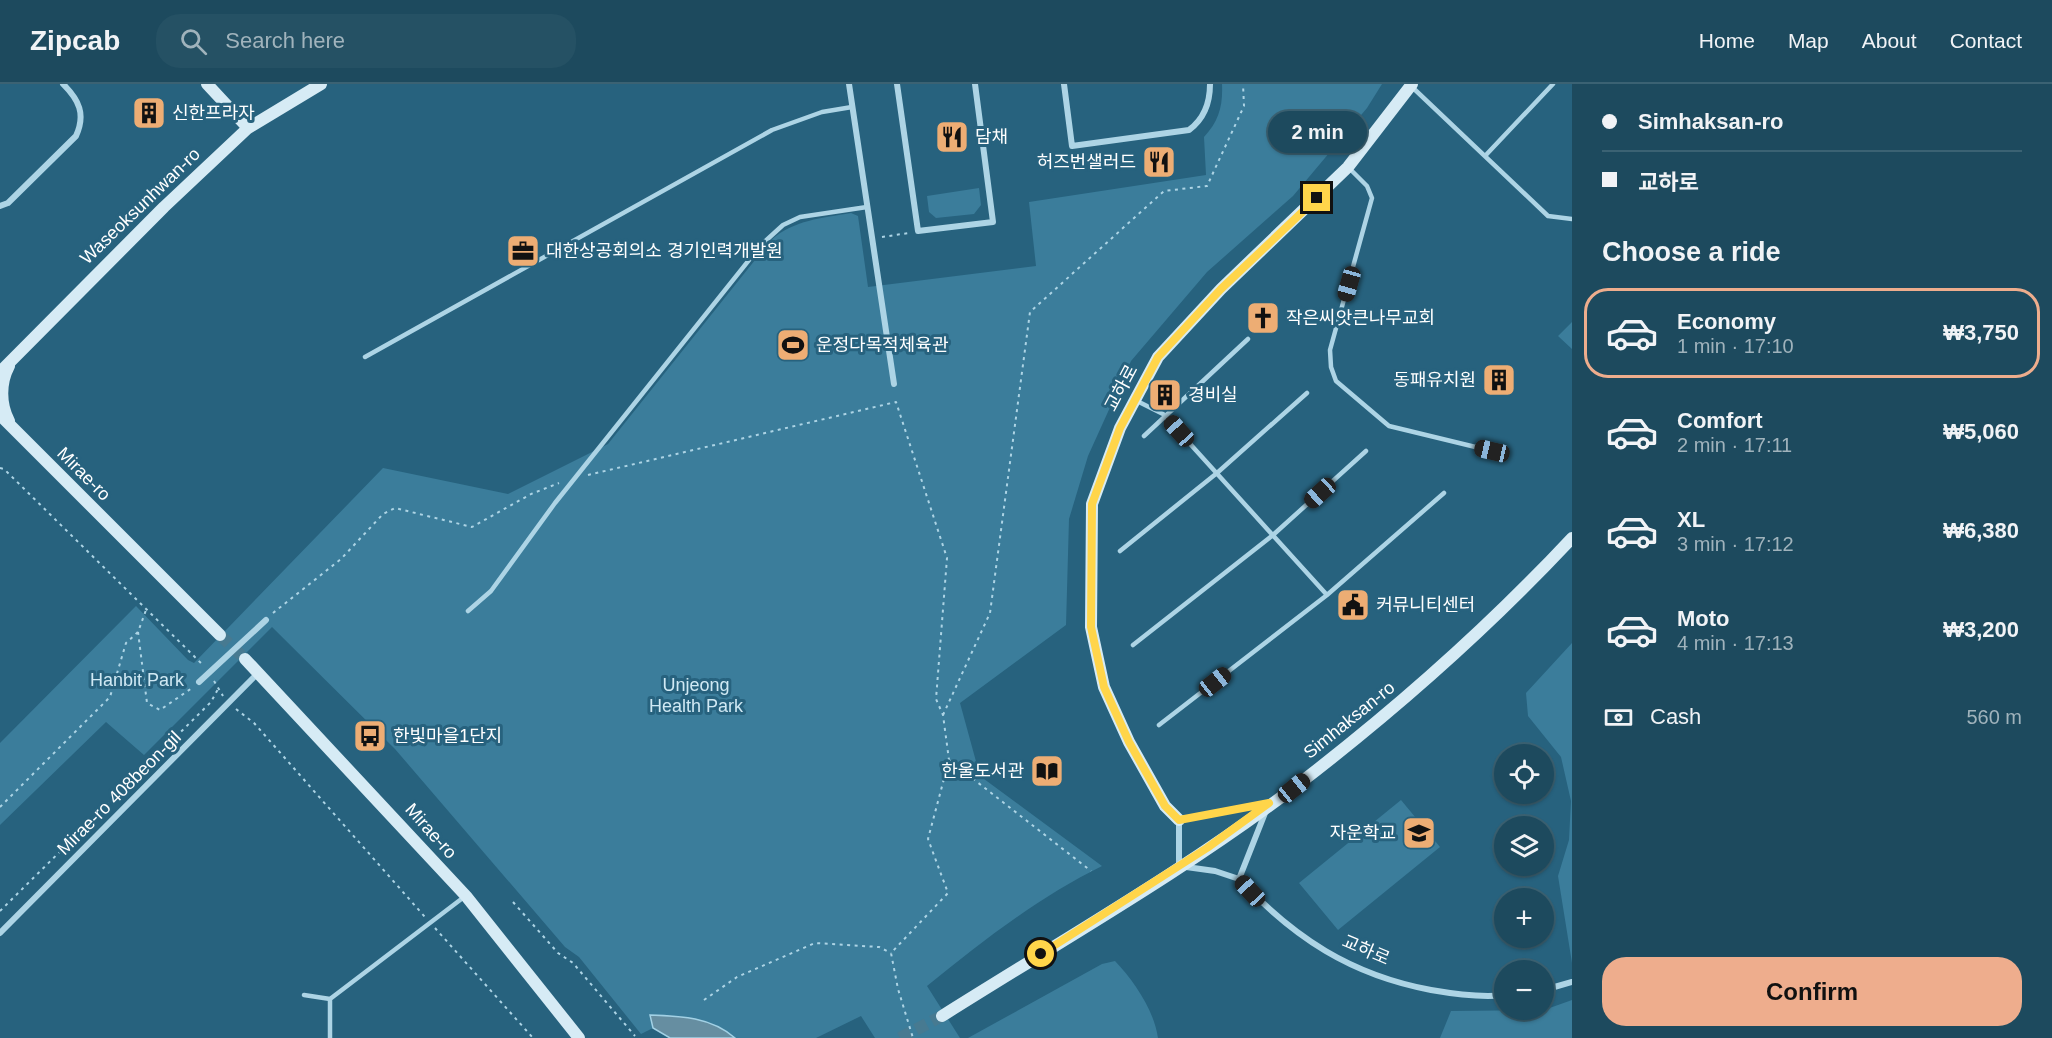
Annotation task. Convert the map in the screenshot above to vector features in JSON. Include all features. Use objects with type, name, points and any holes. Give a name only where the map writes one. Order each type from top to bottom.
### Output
[{"type":"street","points":[[0,206],[8,203],[76,136],[82,123],[81,110],[75,96],[63,84]]},
{"type":"street","points":[[207,84],[248,128]]},
{"type":"street","name":"Waseoksunhwan-ro","points":[[0,372],[164,207],[248,128],[322,84]]},
{"type":"street","points":[[849,84],[894,384]]},
{"type":"street","points":[[897,84],[918,231],[993,222],[975,84]]},
{"type":"street","points":[[1064,84],[1072,146],[1189,130],[1199,123],[1207,108],[1210,84]]},
{"type":"street","name":"교하로","points":[[1179,820],[1165,806],[1129,742],[1104,687],[1091,627],[1092,504],[1120,428],[1158,357],[1221,289],[1348,167],[1412,85]]},
{"type":"street","points":[[0,364],[15,356]]},
{"type":"street","points":[[15,356],[1,387],[6,415],[17,432]]},
{"type":"street","name":"Mirae-ro","points":[[0,415],[220,635]]},
{"type":"street","points":[[0,421],[17,432]]},
{"type":"street","name":"Simhaksan-ro","points":[[942,1016],[1179,866],[1294,788],[1408,696],[1518,596],[1572,538]]},
{"type":"street","points":[[199,682],[266,620]]},
{"type":"street","name":"Mirae-ro","points":[[245,659],[466,896],[579,1038]]},
{"type":"street","name":"Mirae-ro 408beon-gil","points":[[0,933],[258,673]]},
{"type":"street","points":[[1269,803],[1239,879],[1179,866],[1179,820],[1269,803]]},
{"type":"street","name":"교하로","points":[[1239,879],[1291,928],[1322,951],[1357,969],[1405,985],[1451,994],[1494,995]]},
{"type":"street","points":[[1554,987],[1572,982]]},
{"type":"lane","points":[[1485,156],[1553,84]]},
{"type":"lane","points":[[1412,85],[1548,216],[1572,219]]},
{"type":"lane","points":[[365,357],[772,130],[822,111],[852,107]]},
{"type":"lane","points":[[1348,167],[1367,186],[1372,198],[1330,350],[1331,367],[1336,381],[1389,426],[1492,451]]},
{"type":"lane","points":[[468,611],[491,591],[575,478],[761,245],[783,225],[800,217],[867,207]]},
{"type":"lane","points":[[1144,436],[1248,339]]},
{"type":"lane","points":[[1120,551],[1217,474],[1307,393]]},
{"type":"lane","points":[[1134,400],[1167,417],[1327,595]]},
{"type":"lane","points":[[1132,645],[1273,535],[1366,451]]},
{"type":"lane","points":[[1159,725],[1327,595],[1444,492]]},
{"type":"lane","points":[[304,995],[330,999],[466,896]]},
{"type":"lane","points":[[330,999],[330,1038]]},
{"type":"path","points":[[943,716],[990,613],[1030,312],[1164,191],[1207,186],[1244,106],[1243,84]]},
{"type":"path","points":[[872,238],[918,231]]},
{"type":"path","points":[[266,620],[288,598],[341,559],[383,514],[395,508],[472,527],[531,494],[575,478],[896,402],[947,558],[936,699],[943,716],[949,760],[928,839],[948,893],[891,953]]},
{"type":"path","points":[[0,468],[4,469],[210,671]]},
{"type":"path","points":[[146,610],[138,632],[147,703],[160,711],[199,682]]},
{"type":"path","points":[[0,807],[110,696],[126,643],[138,632]]},
{"type":"path","points":[[214,680],[229,703],[254,723],[533,1038]]},
{"type":"path","points":[[0,911],[211,702],[218,689]]},
{"type":"path","points":[[949,760],[1091,871]]},
{"type":"path","points":[[513,902],[558,953],[573,963],[635,1036]]},
{"type":"path","points":[[704,1000],[737,977],[815,943],[879,947],[891,953]]},
{"type":"path","points":[[891,953],[898,989],[913,1038]]},
{"type":"green space","name":"Unjeong Health Park","points":[[1222,84],[1382,84],[1367,108],[1293,196],[1207,272],[1131,361],[1088,456],[1069,519],[1066,625],[960,703],[980,776],[1102,866],[1033,906],[927,986],[960,1038],[875,1038],[861,1016],[816,1038],[735,1038],[716,1026],[696,1019],[651,1015],[653,1028],[641,1034],[579,957],[565,947],[395,749],[272,627],[144,755],[106,722],[0,825],[0,743],[136,606],[188,660],[194,663],[383,468],[508,494],[608,444],[771,240],[799,224],[851,213],[858,216],[868,287],[1036,266],[1029,202],[1206,175],[1204,137],[1219,113]]},
{"type":"green space","points":[[979,188],[981,205],[974,214],[936,218],[929,212],[927,196]]},
{"type":"green space","points":[[1572,322],[1572,349],[1558,336]]},
{"type":"green space","points":[[1572,643],[1572,963],[1558,876],[1569,840],[1571,801],[1561,757],[1554,748],[1554,744],[1551,744],[1528,716],[1526,693]]},
{"type":"green space","points":[[1401,800],[1440,847],[1338,930],[1299,883]]},
{"type":"green space","points":[[1115,961],[1142,996],[1156,1027],[1158,1038],[968,1038],[1102,964]]},
{"type":"green space","points":[[1572,1000],[1572,1038],[1440,1038],[1451,1011],[1494,1011],[1494,1020],[1554,1020],[1554,1006]]},
{"type":"shaded area","points":[[650,1015],[695,1019],[716,1026],[735,1038],[670,1038],[653,1028]]},
{"type":"tunnel","points":[[220,635],[245,659]]},
{"type":"tunnel","points":[[900,1038],[942,1016]]},
{"type":"place","name":"신한프라자","points":[[149,113]]},
{"type":"place","name":"담채","points":[[952,137]]},
{"type":"place","name":"허즈번샐러드","points":[[1159,162]]},
{"type":"place","name":"대한상공회의소 경기인력개발원","points":[[523,251]]},
{"type":"place","name":"작은씨앗큰나무교회","points":[[1263,318]]},
{"type":"place","name":"운정다목적체육관","points":[[793,345]]},
{"type":"place","name":"동패유치원","points":[[1499,380]]},
{"type":"place","name":"경비실","points":[[1165,395]]},
{"type":"place","name":"커뮤니티센터","points":[[1353,605]]},
{"type":"place","name":"한빛마을1단지","points":[[370,736]]},
{"type":"place","name":"한울도서관","points":[[1047,771]]},
{"type":"place","name":"자운학교","points":[[1419,833]]},
{"type":"route","points":[[1041,954],[1207,848],[1269,803],[1179,820],[1165,806],[1129,742],[1104,687],[1091,627],[1092,504],[1120,428],[1158,357],[1221,289],[1317,198]]},
{"type":"park label","name":"Hanbit Park","points":[[137,680]]}]
